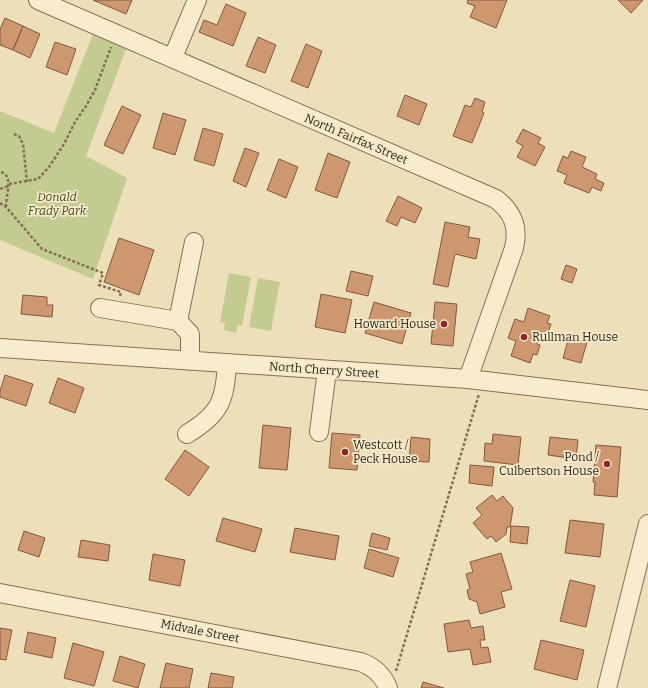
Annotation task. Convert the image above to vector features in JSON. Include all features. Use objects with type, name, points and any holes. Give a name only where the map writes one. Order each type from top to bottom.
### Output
[{"type":"street","name":"North Fairfax Street","points":[[38,0],[141,35],[173,57],[262,98],[496,199],[506,206],[516,227],[517,237],[475,384]]},
{"type":"street","points":[[173,57],[197,0]]},
{"type":"street","points":[[178,321],[194,242]]},
{"type":"street","points":[[107,309],[178,321],[190,334],[190,361]]},
{"type":"street","name":"North Cherry Street","points":[[0,348],[327,370],[648,400]]},
{"type":"street","points":[[187,434],[202,425],[216,411],[223,392],[227,363]]},
{"type":"street","points":[[319,432],[327,370]]},
{"type":"street","points":[[607,688],[648,524]]},
{"type":"street","name":"Midvale Street","points":[[0,593],[346,658],[369,665],[382,676],[387,686]]},
{"type":"path","points":[[0,189],[9,185],[27,182],[42,176],[64,144],[75,122],[95,90],[113,43]]},
{"type":"path","points":[[14,134],[19,136],[24,144],[27,182]]},
{"type":"path","points":[[1,172],[6,175],[9,185],[6,207]]},
{"type":"path","points":[[0,203],[6,207],[42,249],[103,273],[99,286],[121,292],[107,309]]},
{"type":"path","points":[[387,686],[394,678],[400,662],[475,384]]},
{"type":"green space","name":"Donald Frady Park","points":[[93,34],[126,49],[86,156],[127,178],[93,279],[0,240],[0,111],[54,133]]},
{"type":"green space","points":[[229,273],[251,277],[242,326],[238,325],[236,333],[224,330],[225,323],[220,322]]},
{"type":"green space","points":[[258,278],[280,282],[271,331],[249,327]]},
{"type":"building","points":[[93,0],[132,0],[126,14]]},
{"type":"building","points":[[468,0],[507,0],[496,28],[470,17],[475,6],[467,3]]},
{"type":"building","points":[[618,0],[643,0],[631,13]]},
{"type":"building","points":[[226,4],[246,13],[233,46],[199,32],[204,20],[217,25]]},
{"type":"building","points":[[5,18],[23,26],[13,50],[0,45],[0,29]]},
{"type":"building","points":[[23,26],[40,34],[30,58],[13,50]]},
{"type":"building","points":[[258,37],[276,45],[265,73],[246,66]]},
{"type":"building","points":[[55,42],[76,49],[67,75],[46,67]]},
{"type":"building","points":[[306,44],[322,51],[308,88],[291,81]]},
{"type":"building","points":[[405,95],[427,104],[419,125],[397,116]]},
{"type":"building","points":[[475,98],[485,102],[482,112],[484,113],[472,143],[453,136],[465,105],[471,107]]},
{"type":"building","points":[[122,106],[141,115],[123,154],[104,145]]},
{"type":"building","points":[[163,113],[186,120],[175,155],[153,148]]},
{"type":"building","points":[[203,128],[223,134],[214,166],[194,160]]},
{"type":"building","points":[[523,129],[541,138],[538,143],[545,147],[535,166],[517,157],[523,146],[516,142]]},
{"type":"building","points":[[245,148],[259,153],[246,187],[233,181]]},
{"type":"building","points":[[571,151],[586,157],[582,167],[597,174],[595,179],[604,183],[601,191],[592,187],[589,193],[564,183],[567,175],[557,171],[563,156],[568,158]]},
{"type":"building","points":[[328,153],[350,162],[337,198],[315,190]]},
{"type":"building","points":[[279,159],[298,167],[286,198],[267,190]]},
{"type":"building","points":[[398,196],[422,208],[415,223],[401,217],[397,226],[386,221]]},
{"type":"building","points":[[445,222],[470,227],[468,237],[480,239],[476,259],[455,254],[448,287],[433,284]]},
{"type":"building","points":[[119,238],[154,250],[139,295],[104,282]]},
{"type":"building","points":[[566,265],[577,269],[572,283],[561,279]]},
{"type":"building","points":[[351,271],[373,276],[368,296],[346,291]]},
{"type":"building","points":[[321,294],[352,300],[345,333],[315,327]]},
{"type":"building","points":[[23,295],[47,297],[47,305],[53,305],[52,317],[21,314]]},
{"type":"building","points":[[374,302],[411,313],[402,344],[365,333]]},
{"type":"building","name":"Howard House","points":[[435,302],[457,304],[453,346],[431,344]]},
{"type":"building","name":"Rullman House","points":[[528,308],[550,316],[547,323],[551,324],[546,338],[540,335],[537,344],[540,345],[537,355],[533,354],[530,363],[511,356],[516,341],[508,338],[515,319],[524,322]]},
{"type":"building","points":[[569,337],[587,342],[581,363],[563,358]]},
{"type":"building","points":[[5,375],[33,384],[26,406],[0,397],[0,391]]},
{"type":"building","points":[[58,378],[84,388],[75,413],[49,403]]},
{"type":"building","points":[[263,425],[291,428],[287,470],[259,468]]},
{"type":"building","name":"Westcott / Peck House","points":[[332,433],[360,435],[357,470],[329,468]]},
{"type":"building","points":[[493,434],[521,437],[518,465],[484,461],[485,443],[492,444]]},
{"type":"building","points":[[411,437],[430,439],[429,462],[409,461]]},
{"type":"building","points":[[550,437],[578,440],[576,459],[548,455]]},
{"type":"building","name":"Pond / Culbertson House","points":[[596,445],[621,447],[617,497],[594,495],[595,482],[593,482]]},
{"type":"building","points":[[185,450],[209,467],[189,496],[165,479]]},
{"type":"building","points":[[470,465],[494,467],[492,486],[469,483]]},
{"type":"building","points":[[492,495],[497,501],[503,496],[513,508],[510,527],[507,527],[506,534],[496,542],[491,536],[487,539],[473,523],[482,515],[476,508]]},
{"type":"building","points":[[223,518],[262,529],[255,552],[216,541]]},
{"type":"building","points":[[570,520],[604,524],[600,557],[565,553]]},
{"type":"building","points":[[511,526],[529,527],[527,544],[510,542]]},
{"type":"building","points":[[295,528],[339,536],[335,560],[290,552]]},
{"type":"building","points":[[24,531],[45,538],[39,557],[18,550]]},
{"type":"building","points":[[372,533],[390,538],[387,550],[369,546]]},
{"type":"building","points":[[81,540],[110,545],[108,561],[78,557]]},
{"type":"building","points":[[369,549],[399,558],[393,577],[364,568]]},
{"type":"building","points":[[501,553],[512,589],[501,592],[505,607],[480,614],[477,602],[469,599],[467,590],[470,589],[466,574],[473,572],[470,562]]},
{"type":"building","points":[[153,554],[185,560],[180,586],[149,580]]},
{"type":"building","points":[[570,580],[595,586],[586,627],[560,621]]},
{"type":"building","points":[[469,620],[471,628],[483,626],[485,640],[480,640],[481,648],[488,647],[491,662],[473,665],[470,649],[448,652],[444,624]]},
{"type":"building","points":[[0,628],[12,630],[6,660],[0,659]]},
{"type":"building","points":[[28,632],[56,638],[52,658],[24,652]]},
{"type":"building","points":[[541,640],[584,650],[577,680],[534,669]]},
{"type":"building","points":[[73,643],[104,652],[94,686],[64,678]]},
{"type":"building","points":[[120,656],[145,664],[138,688],[113,681]]},
{"type":"building","points":[[166,663],[193,669],[189,688],[160,688]]},
{"type":"building","points":[[211,673],[234,677],[232,688],[208,688]]},
{"type":"building","points":[[423,682],[444,688],[421,688]]},
{"type":"place","name":"Howard House","points":[[444,324]]},
{"type":"place","name":"Rullman House","points":[[524,337]]},
{"type":"place","name":"Westcott / Peck House","points":[[345,452]]},
{"type":"place","name":"Pond / Culbertson House","points":[[607,464]]}]
